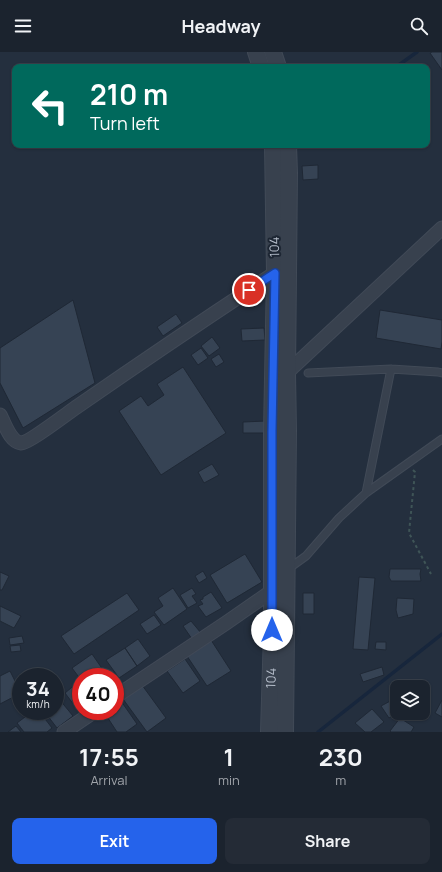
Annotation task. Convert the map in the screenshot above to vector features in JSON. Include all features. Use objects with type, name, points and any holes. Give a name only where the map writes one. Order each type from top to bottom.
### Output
[{"type":"street","points":[[256,52],[260,64]]},
{"type":"street","points":[[274,52],[277,64]]},
{"type":"street","name":"104","points":[[269,732],[272,591],[280,431],[273,148]]},
{"type":"street","points":[[285,732],[286,570],[280,431],[287,373],[290,173],[288,148]]},
{"type":"street","points":[[273,175],[290,173]]},
{"type":"street","points":[[287,373],[442,228]]},
{"type":"street","points":[[0,415],[13,439],[21,443],[26,442],[148,357],[275,273]]},
{"type":"street","points":[[124,691],[272,591]]},
{"type":"street","points":[[64,732],[82,720]]},
{"type":"lane","points":[[308,373],[391,369],[442,373]]},
{"type":"lane","points":[[366,493],[391,369]]},
{"type":"lane","points":[[286,570],[306,556],[339,518],[366,493],[442,439]]},
{"type":"path","points":[[409,462],[415,472],[409,533],[431,574]]},
{"type":"building","points":[[442,52],[442,70],[430,53]]},
{"type":"building","points":[[318,165],[318,179],[303,180],[302,166]]},
{"type":"building","points":[[73,300],[95,383],[23,428],[0,383],[0,348]]},
{"type":"building","points":[[380,310],[442,320],[441,349],[376,338]]},
{"type":"building","points":[[176,314],[182,323],[163,336],[157,327]]},
{"type":"building","points":[[264,328],[265,340],[242,341],[241,329]]},
{"type":"building","points":[[212,337],[220,348],[209,356],[201,346]]},
{"type":"building","points":[[201,348],[208,358],[198,365],[191,355]]},
{"type":"building","points":[[219,354],[224,362],[216,367],[211,359]]},
{"type":"building","points":[[183,367],[226,433],[161,475],[119,411],[141,396],[148,406],[164,395],[157,384]]},
{"type":"building","points":[[266,421],[266,433],[243,433],[243,422]]},
{"type":"building","points":[[212,464],[219,475],[204,483],[198,472]]},
{"type":"building","points":[[245,554],[262,582],[227,603],[210,575]]},
{"type":"building","points":[[390,569],[421,569],[421,581],[391,581],[389,577]]},
{"type":"building","points":[[203,571],[207,578],[199,583],[195,576]]},
{"type":"building","points":[[0,572],[9,576],[2,590],[0,590]]},
{"type":"building","points":[[359,577],[375,578],[368,650],[353,649]]},
{"type":"building","points":[[173,588],[187,609],[164,625],[154,612],[163,606],[158,598]]},
{"type":"building","points":[[192,588],[196,594],[192,596],[197,603],[188,608],[180,595]]},
{"type":"building","points":[[211,592],[222,608],[206,617],[198,606],[203,604],[200,600]]},
{"type":"building","points":[[127,593],[139,610],[74,654],[61,636]]},
{"type":"building","points":[[303,593],[314,593],[314,614],[303,614]]},
{"type":"building","points":[[397,598],[414,599],[413,614],[398,618],[396,610]]},
{"type":"building","points":[[0,606],[21,616],[14,628],[0,621]]},
{"type":"building","points":[[154,615],[161,625],[147,634],[140,624]]},
{"type":"building","points":[[191,621],[201,633],[192,639],[183,626]]},
{"type":"building","points":[[22,636],[24,643],[10,645],[9,638]]},
{"type":"building","points":[[138,639],[150,656],[137,666],[125,648]]},
{"type":"building","points":[[211,640],[231,671],[207,686],[187,656]]},
{"type":"building","points":[[376,642],[386,642],[386,650],[375,649]]},
{"type":"building","points":[[20,645],[21,651],[11,652],[10,646]]},
{"type":"building","points":[[125,648],[137,666],[124,675],[124,668],[112,668],[106,660]]},
{"type":"building","points":[[92,654],[102,668],[72,668]]},
{"type":"building","points":[[185,659],[200,681],[183,693],[167,671]]},
{"type":"building","points":[[382,667],[384,675],[363,682],[360,674]]},
{"type":"building","points":[[10,671],[12,675],[12,698],[0,704],[0,676]]},
{"type":"building","points":[[142,685],[166,718],[147,732],[124,698]]},
{"type":"building","points":[[72,687],[72,702],[65,693]]},
{"type":"building","points":[[442,700],[442,717],[435,713]]},
{"type":"building","points":[[390,701],[390,717],[389,718],[381,706]]},
{"type":"building","points":[[64,705],[72,717],[57,728],[51,720],[64,720]]},
{"type":"building","points":[[124,705],[137,724],[126,732],[117,732],[109,720],[124,720]]},
{"type":"building","points":[[372,709],[384,722],[371,732],[365,732],[355,723]]},
{"type":"building","points":[[21,720],[46,720],[52,728],[47,732],[24,732],[17,723]]},
{"type":"building","points":[[398,720],[403,720],[414,727],[411,732],[390,731]]},
{"type":"building","points":[[16,726],[21,732],[8,732]]},
{"type":"waterway","points":[[400,64],[417,52]]},
{"type":"waterway","points":[[318,732],[442,634]]},
{"type":"route","points":[[249,290],[275,273],[272,431],[272,630]]}]
